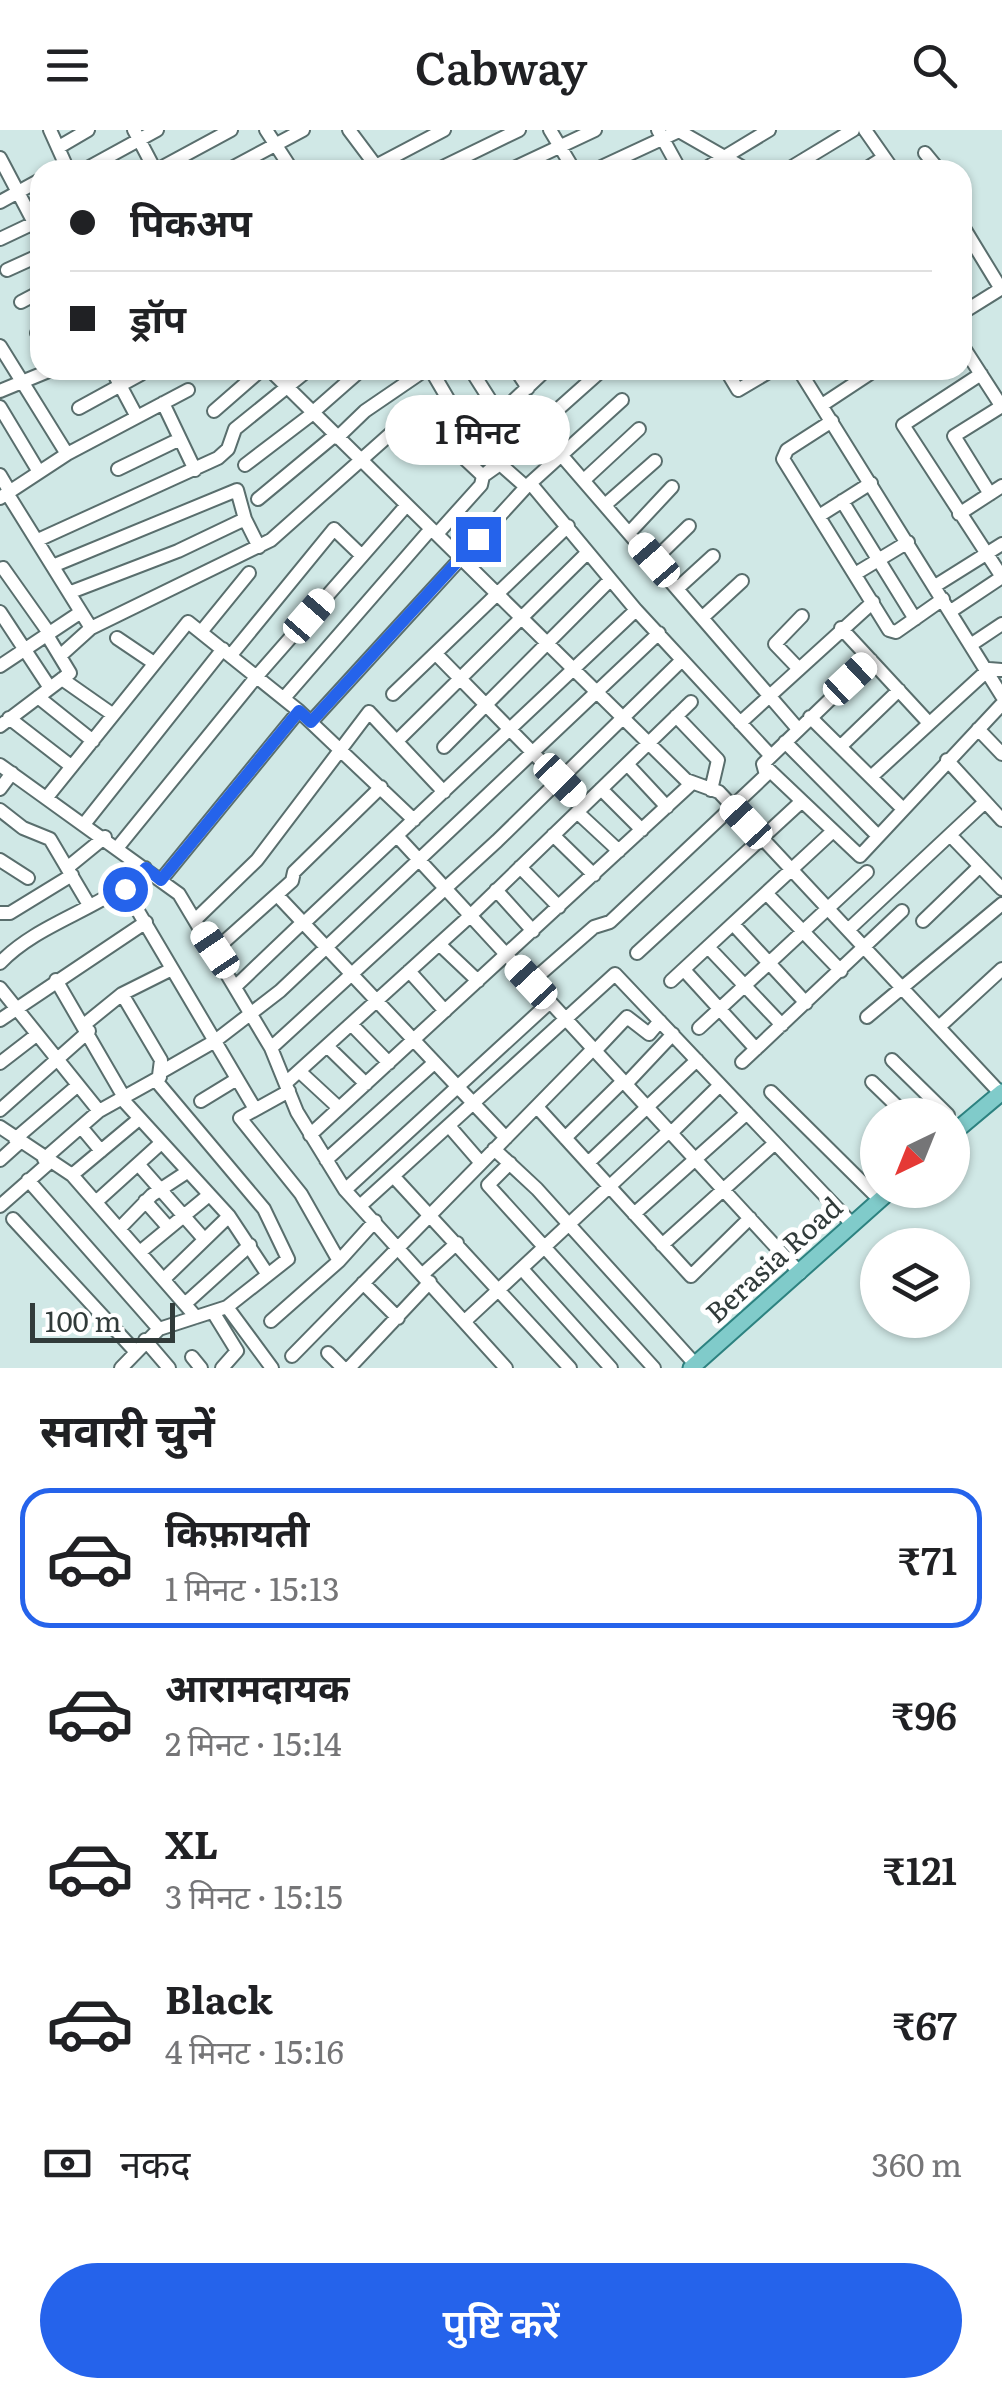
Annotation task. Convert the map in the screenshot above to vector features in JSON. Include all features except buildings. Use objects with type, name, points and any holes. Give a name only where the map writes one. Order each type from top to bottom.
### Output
[{"type":"main road","points":[[970,1113],[1001,1093]]},
{"type":"main road","name":"Berasia Road","points":[[693,1366],[870,1208]]},
{"type":"street","points":[[50,130],[61,160]]},
{"type":"street","points":[[58,147],[88,130]]},
{"type":"street","points":[[99,160],[137,135],[157,130]]},
{"type":"street","points":[[175,160],[231,130]]},
{"type":"street","points":[[266,130],[285,160]]},
{"type":"street","points":[[248,160],[303,130]]},
{"type":"street","points":[[349,130],[367,160]]},
{"type":"street","points":[[387,160],[444,130]]},
{"type":"street","points":[[459,160],[519,130]]},
{"type":"street","points":[[550,130],[568,160]]},
{"type":"street","points":[[532,160],[595,130]]},
{"type":"street","points":[[613,160],[660,134],[680,130],[731,160]]},
{"type":"street","points":[[719,160],[769,130]]},
{"type":"street","points":[[804,160],[853,130]]},
{"type":"street","points":[[865,130],[883,158],[880,160]]},
{"type":"street","points":[[660,134],[674,160]]},
{"type":"street","points":[[137,135],[151,160]]},
{"type":"street","points":[[925,153],[931,160]]},
{"type":"street","points":[[0,158],[30,212]]},
{"type":"street","points":[[0,202],[30,185]]},
{"type":"street","points":[[0,239],[30,228]]},
{"type":"street","points":[[972,242],[1001,288],[972,307]]},
{"type":"street","points":[[7,270],[30,260]]},
{"type":"street","points":[[22,302],[30,298]]},
{"type":"street","points":[[0,346],[68,454]]},
{"type":"street","points":[[958,514],[996,490],[954,436],[1002,406],[972,360]]},
{"type":"street","points":[[972,380],[981,374]]},
{"type":"street","points":[[0,391],[30,378]]},
{"type":"street","points":[[118,380],[137,417]]},
{"type":"street","points":[[79,408],[131,380]]},
{"type":"street","points":[[214,410],[249,380]]},
{"type":"street","points":[[279,380],[648,743],[692,784],[711,790],[732,806],[1001,1093]]},
{"type":"street","points":[[38,540],[196,470],[223,454],[235,430],[295,380]]},
{"type":"street","points":[[245,465],[350,380]]},
{"type":"street","points":[[258,499],[365,411],[413,380]]},
{"type":"street","points":[[434,380],[472,440]]},
{"type":"street","points":[[477,380],[499,414]]},
{"type":"street","points":[[523,380],[528,388]]},
{"type":"street","points":[[458,453],[536,380]]},
{"type":"street","points":[[284,698],[433,532],[481,486],[483,476],[590,380]]},
{"type":"street","points":[[732,380],[738,390],[752,380]]},
{"type":"street","points":[[483,476],[500,464],[568,526],[636,610],[740,723],[802,801],[860,856],[1002,700],[996,670],[972,644],[806,380]]},
{"type":"street","points":[[822,405],[860,380]]},
{"type":"street","points":[[832,422],[787,450],[783,459],[892,632],[1002,577],[984,555],[903,425],[972,380]]},
{"type":"street","points":[[6,494],[68,454],[188,390]]},
{"type":"street","points":[[60,656],[90,628],[260,547],[417,414],[445,398]]},
{"type":"street","points":[[311,722],[528,486],[622,400]]},
{"type":"street","points":[[162,403],[196,470]]},
{"type":"street","points":[[0,407],[39,472]]},
{"type":"street","points":[[417,414],[483,476]]},
{"type":"street","points":[[536,427],[798,729]]},
{"type":"street","points":[[584,480],[639,429]]},
{"type":"street","points":[[118,469],[180,439]]},
{"type":"street","points":[[605,505],[656,462]]},
{"type":"street","points":[[0,475],[6,494],[55,565],[90,628]]},
{"type":"street","points":[[818,516],[871,482]]},
{"type":"street","points":[[630,532],[672,486]]},
{"type":"street","points":[[55,565],[237,490],[245,519],[260,547]]},
{"type":"street","points":[[842,501],[915,619]]},
{"type":"street","points":[[118,846],[257,676],[405,506]]},
{"type":"street","points":[[70,592],[178,551],[245,519]]},
{"type":"street","points":[[393,694],[568,526]]},
{"type":"street","points":[[654,560],[689,526]]},
{"type":"street","points":[[85,823],[334,529],[361,555]]},
{"type":"street","points":[[854,574],[908,542]]},
{"type":"street","points":[[935,586],[1002,544]]},
{"type":"street","points":[[397,741],[588,553]]},
{"type":"street","points":[[679,588],[714,556]]},
{"type":"street","points":[[4,568],[70,673],[5,722],[70,766]]},
{"type":"street","points":[[201,632],[249,572]]},
{"type":"street","points":[[444,747],[610,580]]},
{"type":"street","points":[[703,617],[742,581]]},
{"type":"street","points":[[740,723],[872,602]]},
{"type":"street","points":[[236,986],[636,610]]},
{"type":"street","points":[[0,612],[50,688]]},
{"type":"street","points":[[0,666],[81,612]]},
{"type":"street","points":[[800,668],[775,644],[802,616]]},
{"type":"street","points":[[48,796],[188,622],[299,711],[414,820]]},
{"type":"street","points":[[972,644],[1002,624]]},
{"type":"street","points":[[841,628],[928,722]]},
{"type":"street","points":[[0,1206],[99,1111],[124,1099],[251,1016],[420,862],[658,633]]},
{"type":"street","points":[[117,638],[154,664]]},
{"type":"street","points":[[436,654],[560,780],[619,851]]},
{"type":"street","points":[[272,1048],[560,780],[682,660]]},
{"type":"street","points":[[531,982],[594,927],[610,922],[766,775],[767,760],[871,660]]},
{"type":"street","points":[[871,777],[928,722],[996,670]]},
{"type":"street","points":[[62,679],[112,714]]},
{"type":"street","points":[[841,746],[899,690]]},
{"type":"street","points":[[38,697],[92,741]]},
{"type":"street","points":[[339,1261],[301,1194],[240,1118],[288,1086],[299,1071],[470,916],[690,702]]},
{"type":"street","points":[[161,880],[299,711]]},
{"type":"street","points":[[195,920],[257,860],[369,712],[444,792]]},
{"type":"street","points":[[676,716],[718,760],[711,790]]},
{"type":"street","points":[[810,717],[903,809]]},
{"type":"street","points":[[978,729],[1002,754]]},
{"type":"street","points":[[784,742],[878,836]]},
{"type":"street","points":[[947,760],[1000,814]]},
{"type":"street","points":[[627,764],[667,806]]},
{"type":"street","points":[[0,789],[6,769],[118,846],[178,894],[272,1048],[310,1135],[345,1190],[400,1246],[506,1368]]},
{"type":"street","points":[[310,1135],[692,784]]},
{"type":"street","points":[[215,950],[292,881],[294,872],[381,787]]},
{"type":"street","points":[[602,788],[642,830]]},
{"type":"street","points":[[637,953],[802,801]]},
{"type":"street","points":[[848,930],[985,802]]},
{"type":"street","points":[[0,810],[23,828],[50,839],[89,905]]},
{"type":"street","points":[[671,981],[833,830]]},
{"type":"street","points":[[554,835],[594,875]]},
{"type":"street","points":[[396,836],[800,1273]]},
{"type":"street","points":[[951,836],[1002,890]]},
{"type":"street","points":[[0,913],[10,913],[69,872],[105,837]]},
{"type":"street","points":[[0,860],[28,878]]},
{"type":"street","points":[[922,922],[980,866]]},
{"type":"street","points":[[520,867],[559,907]]},
{"type":"street","points":[[0,963],[89,905],[125,889],[146,868]]},
{"type":"street","points":[[699,1028],[867,872]]},
{"type":"street","points":[[125,889],[256,1110]]},
{"type":"street","points":[[496,890],[533,931]]},
{"type":"street","points":[[766,893],[840,971]]},
{"type":"street","points":[[277,895],[506,1138]]},
{"type":"street","points":[[868,1017],[1002,904]]},
{"type":"street","points":[[742,1062],[902,911]]},
{"type":"street","points":[[0,1020],[146,922]]},
{"type":"street","points":[[733,924],[806,1002]]},
{"type":"street","points":[[440,944],[478,982]]},
{"type":"street","points":[[708,948],[782,1025]]},
{"type":"street","points":[[0,1110],[55,1062],[122,994],[172,969]]},
{"type":"street","points":[[939,1027],[1002,969]]},
{"type":"street","points":[[684,970],[756,1050]]},
{"type":"street","points":[[409,971],[446,1011]]},
{"type":"street","points":[[360,1206],[616,974],[852,1224]]},
{"type":"street","points":[[56,980],[87,1028],[124,1099],[160,1144],[229,1216],[266,1272]]},
{"type":"street","points":[[0,988],[55,1062],[99,1111]]},
{"type":"street","points":[[121,1368],[159,1329],[227,1307],[266,1272],[288,1259],[271,1222],[231,1165],[158,1083],[161,1060],[122,994]]},
{"type":"street","points":[[345,1190],[550,1002]]},
{"type":"street","points":[[292,1356],[627,1017],[649,1034],[660,1021]]},
{"type":"street","points":[[351,1024],[388,1063]]},
{"type":"street","points":[[565,1138],[672,1034]]},
{"type":"street","points":[[0,1063],[35,1036]]},
{"type":"street","points":[[327,1046],[366,1084]]},
{"type":"street","points":[[588,1163],[697,1060]]},
{"type":"street","points":[[892,1060],[932,1098]]},
{"type":"street","points":[[326,1160],[434,1063]]},
{"type":"street","points":[[299,1071],[339,1108]]},
{"type":"street","points":[[202,1101],[237,1079]]},
{"type":"street","points":[[872,1082],[888,1098]]},
{"type":"street","points":[[465,1321],[720,1085]]},
{"type":"street","points":[[0,1160],[77,1086]]},
{"type":"street","points":[[771,1092],[860,1172]]},
{"type":"street","points":[[537,1107],[691,1276],[750,1218]]},
{"type":"street","points":[[634,1214],[747,1113]]},
{"type":"street","points":[[72,1176],[140,1119]]},
{"type":"street","points":[[449,1126],[481,1163]]},
{"type":"street","points":[[0,1127],[72,1176],[196,1317]]},
{"type":"street","points":[[81,1127],[100,1151]]},
{"type":"street","points":[[662,1245],[776,1143]]},
{"type":"street","points":[[97,1201],[160,1144]]},
{"type":"street","points":[[494,1149],[693,1366]]},
{"type":"street","points":[[510,1163],[488,1185],[654,1368]]},
{"type":"street","points":[[138,1164],[204,1239]]},
{"type":"street","points":[[120,1228],[145,1201],[187,1172]]},
{"type":"street","points":[[394,1176],[570,1368]]},
{"type":"street","points":[[28,1180],[159,1329]]},
{"type":"street","points":[[140,1252],[209,1195]]},
{"type":"street","points":[[145,1201],[168,1227]]},
{"type":"street","points":[[164,1279],[229,1216]]},
{"type":"street","points":[[13,1219],[135,1351]]},
{"type":"street","points":[[270,1321],[339,1261],[375,1220]]},
{"type":"street","points":[[328,1353],[346,1368],[398,1318],[457,1243]]},
{"type":"street","points":[[186,1304],[250,1246]]},
{"type":"street","points":[[522,1269],[611,1368]]},
{"type":"street","points":[[364,1284],[398,1318]]},
{"type":"street","points":[[227,1307],[272,1368]]},
{"type":"street","points":[[212,1312],[237,1351],[222,1368]]},
{"type":"street","points":[[146,1340],[170,1368]]},
{"type":"route","points":[[125,889],[146,868],[161,880],[299,711],[311,722],[478,539]]}]
